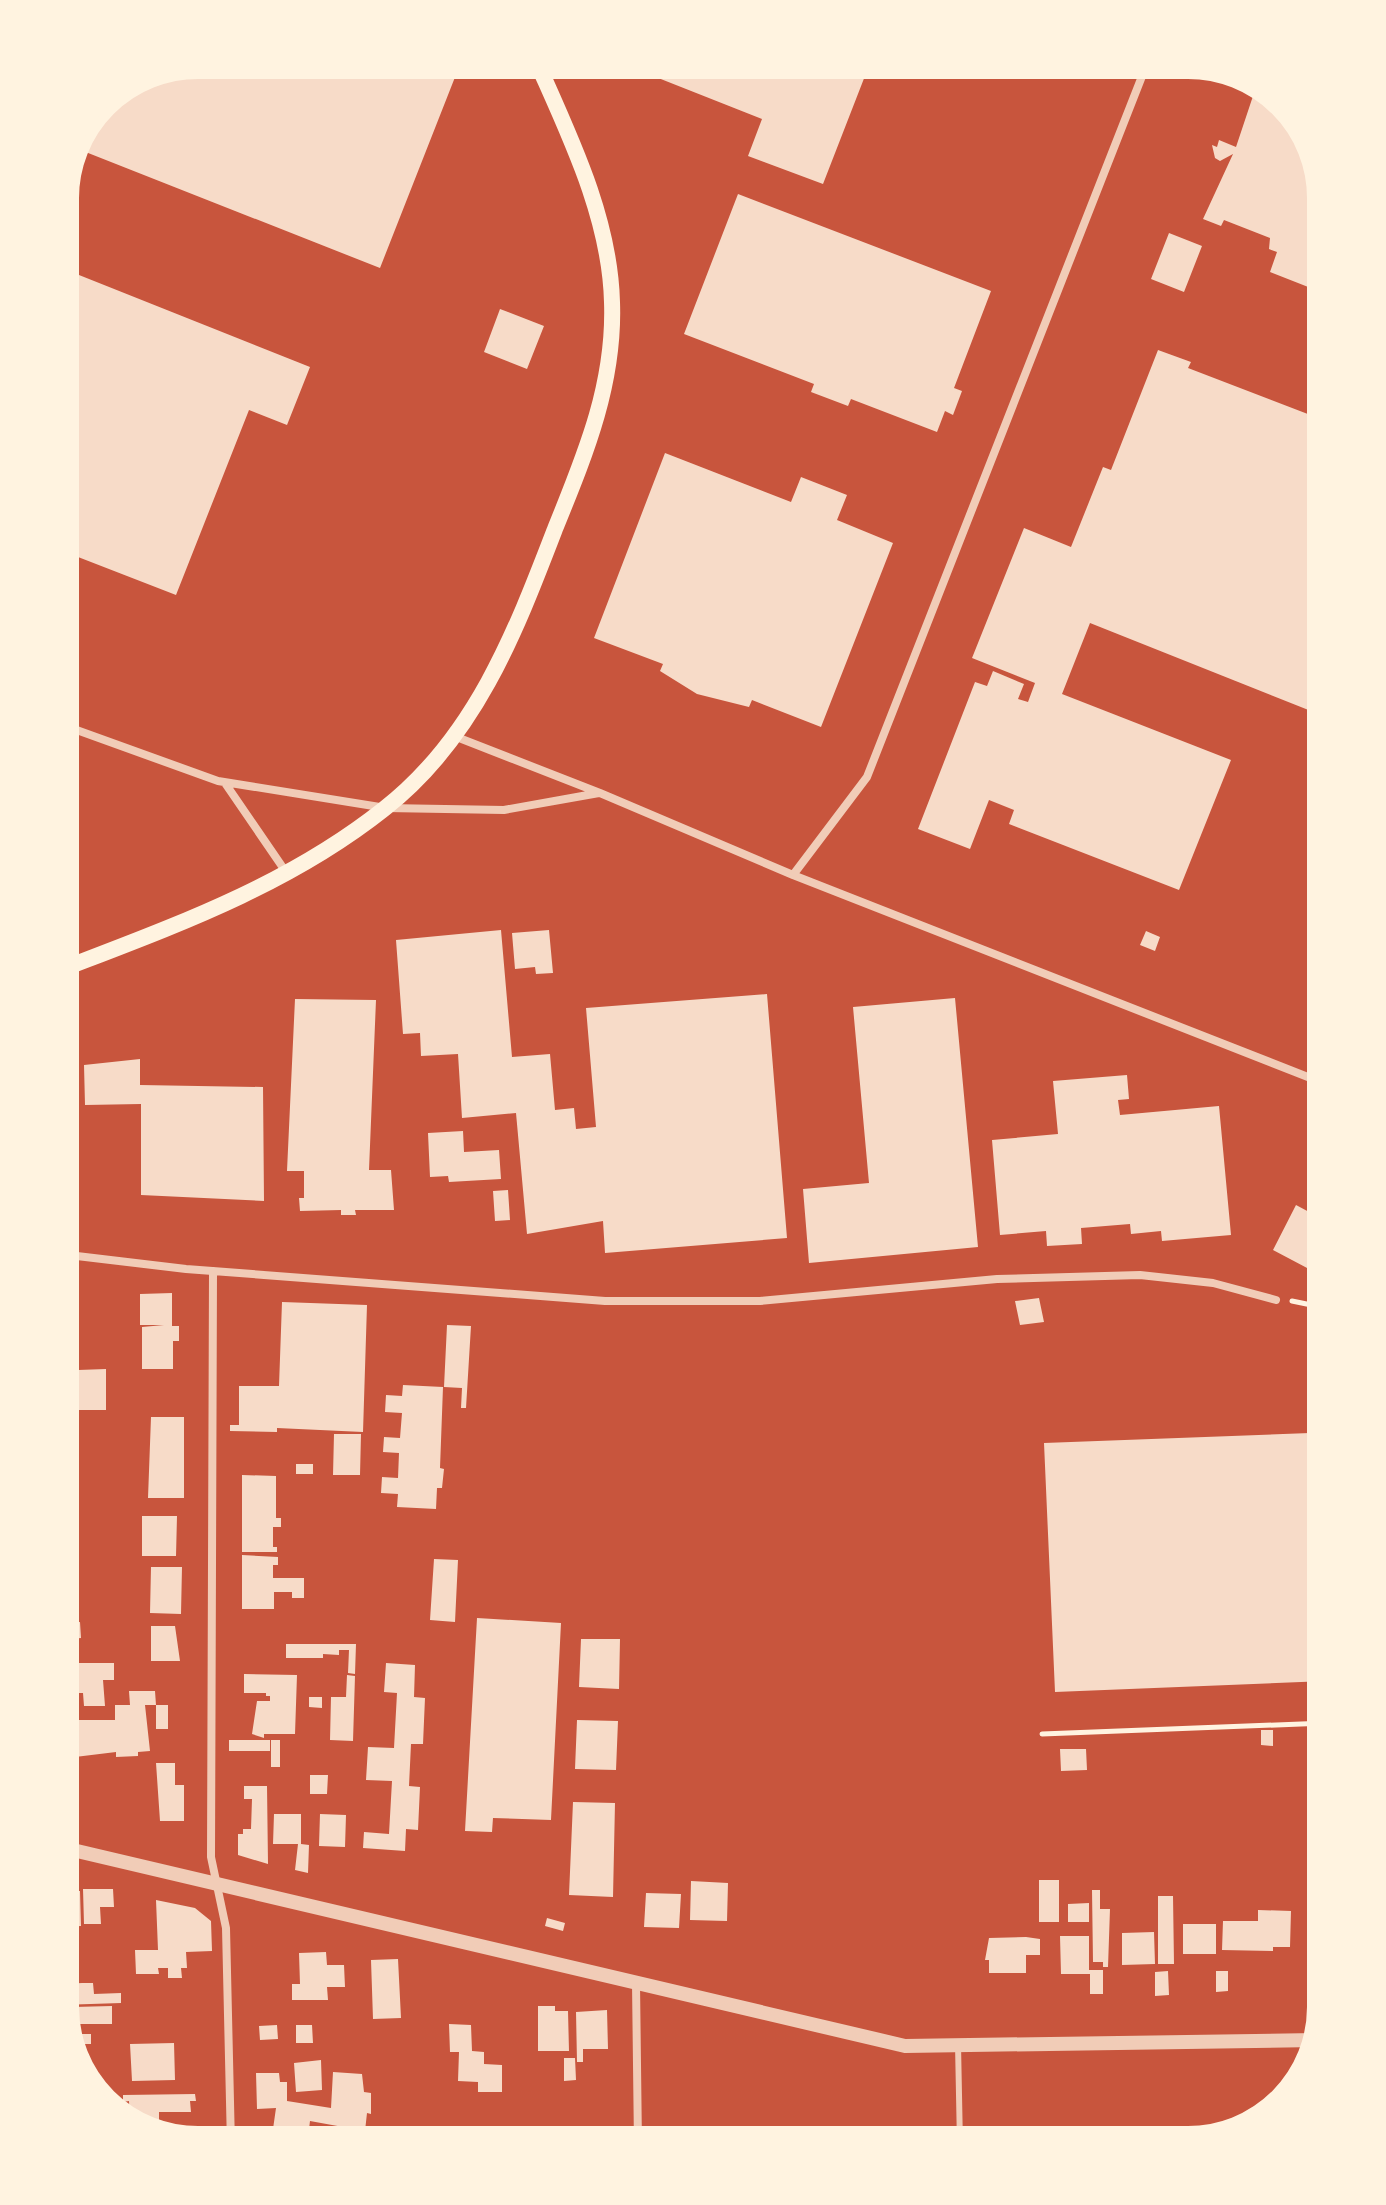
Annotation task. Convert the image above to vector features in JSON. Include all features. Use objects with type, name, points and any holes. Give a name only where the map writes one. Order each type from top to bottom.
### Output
[{"type":"main road","points":[[74,965],[180,925],[288,875],[386,808],[432,765],[487,688],[512,639],[592,435],[606,387],[611,352],[612,303],[603,240],[586,180],[542,74]]},
{"type":"street","points":[[793,875],[867,777],[1143,74]]},
{"type":"street","points":[[74,729],[225,783],[386,808],[504,810],[600,793]]},
{"type":"street","points":[[454,736],[600,793],[793,875],[1312,1079]]},
{"type":"street","points":[[225,783],[288,875]]},
{"type":"street","points":[[74,1256],[213,1271],[605,1301],[760,1301],[997,1279],[1140,1275],[1213,1283],[1276,1300]]},
{"type":"street","points":[[213,1271],[211,1857],[226,1928],[231,2131]]},
{"type":"street","points":[[74,1850],[905,2046],[1308,2040]]},
{"type":"street","points":[[636,1983],[638,2131]]},
{"type":"lane","points":[[958,2044],[960,2131]]},
{"type":"path","points":[[1276,1300],[1312,1306]]},
{"type":"path","points":[[1042,1734],[1312,1724]]},
{"type":"building","points":[[456,74],[380,268],[83,150],[110,110],[150,83],[174,76]]},
{"type":"building","points":[[648,74],[866,74],[823,184],[748,156],[762,119]]},
{"type":"building","points":[[1254,93],[1281,116],[1299,143],[1311,182],[1312,288],[1270,272],[1277,252],[1269,249],[1270,238],[1224,220],[1221,226],[1203,219],[1233,154],[1220,161],[1215,158],[1212,145],[1217,147],[1219,140],[1236,147]]},
{"type":"building","points":[[738,194],[991,291],[954,388],[962,391],[953,415],[945,411],[937,432],[851,399],[848,406],[811,392],[814,384],[684,334]]},
{"type":"building","points":[[1169,233],[1202,246],[1184,292],[1151,279]]},
{"type":"building","points":[[79,275],[310,367],[287,425],[249,410],[176,595],[74,555],[74,288]]},
{"type":"building","points":[[500,309],[544,326],[527,369],[484,352]]},
{"type":"building","points":[[1158,350],[1191,362],[1188,368],[1312,416],[1312,711],[1090,623],[1062,694],[1231,760],[1179,890],[1009,824],[1014,810],[989,800],[970,849],[918,829],[975,682],[987,686],[993,671],[1024,684],[1018,699],[1028,702],[1035,683],[972,658],[1024,528],[1071,547],[1103,467],[1111,470]]},
{"type":"building","points":[[665,453],[791,502],[801,477],[847,495],[837,520],[893,543],[821,727],[752,700],[749,707],[697,694],[660,671],[663,664],[594,638]]},
{"type":"building","points":[[501,930],[512,1057],[550,1054],[555,1110],[574,1108],[576,1129],[596,1127],[586,1008],[767,994],[787,1238],[605,1253],[603,1221],[527,1234],[516,1113],[462,1118],[458,1054],[421,1056],[420,1033],[403,1034],[396,940]]},
{"type":"building","points":[[549,930],[553,973],[536,974],[535,967],[515,969],[512,933]]},
{"type":"building","points":[[1146,931],[1160,937],[1155,951],[1140,945]]},
{"type":"building","points":[[955,998],[978,1247],[809,1263],[803,1189],[869,1183],[853,1007]]},
{"type":"building","points":[[295,999],[376,1000],[369,1170],[391,1170],[394,1210],[355,1210],[356,1215],[341,1215],[341,1210],[300,1211],[299,1198],[304,1198],[304,1171],[287,1171]]},
{"type":"building","points":[[140,1059],[140,1085],[263,1087],[264,1201],[141,1195],[141,1104],[85,1105],[84,1065]]},
{"type":"building","points":[[1127,1075],[1129,1099],[1118,1100],[1120,1115],[1219,1106],[1231,1235],[1162,1241],[1161,1231],[1131,1234],[1130,1224],[1081,1228],[1082,1244],[1047,1246],[1046,1231],[1000,1235],[992,1140],[1058,1134],[1053,1081]]},
{"type":"building","points":[[463,1131],[464,1152],[499,1150],[501,1179],[449,1182],[448,1176],[430,1177],[428,1133]]},
{"type":"building","points":[[508,1190],[510,1220],[495,1221],[493,1191]]},
{"type":"building","points":[[1296,1205],[1312,1214],[1312,1271],[1273,1250]]},
{"type":"building","points":[[172,1293],[172,1326],[179,1326],[179,1341],[173,1341],[173,1369],[142,1369],[142,1327],[164,1325],[140,1325],[140,1294]]},
{"type":"building","points":[[1039,1298],[1044,1322],[1020,1325],[1015,1301]]},
{"type":"building","points":[[282,1302],[367,1305],[363,1432],[277,1428],[277,1432],[230,1431],[230,1425],[239,1425],[239,1386],[279,1386]]},
{"type":"building","points":[[447,1325],[471,1326],[466,1408],[461,1408],[462,1388],[444,1387]]},
{"type":"building","points":[[106,1369],[106,1410],[77,1410],[78,1370]]},
{"type":"building","points":[[403,1385],[443,1387],[440,1468],[444,1469],[442,1488],[437,1488],[436,1509],[397,1507],[398,1494],[381,1493],[382,1477],[398,1478],[399,1453],[383,1452],[384,1437],[400,1438],[402,1413],[385,1412],[386,1395],[402,1396]]},
{"type":"building","points":[[151,1417],[184,1417],[184,1498],[148,1498]]},
{"type":"building","points":[[1312,1433],[1312,1682],[1055,1692],[1044,1443]]},
{"type":"building","points":[[334,1434],[361,1434],[360,1475],[333,1475]]},
{"type":"building","points":[[74,1453],[75,1453],[74,1516]]},
{"type":"building","points":[[296,1464],[313,1464],[313,1474],[296,1474]]},
{"type":"building","points":[[242,1475],[276,1476],[276,1518],[281,1518],[281,1527],[273,1527],[273,1547],[277,1547],[277,1552],[242,1552]]},
{"type":"building","points":[[142,1516],[177,1516],[176,1556],[142,1556]]},
{"type":"building","points":[[242,1555],[278,1557],[278,1565],[273,1565],[273,1578],[304,1578],[304,1598],[292,1598],[292,1592],[274,1592],[274,1609],[242,1609]]},
{"type":"building","points":[[434,1559],[458,1560],[455,1622],[430,1620]]},
{"type":"building","points":[[151,1567],[182,1567],[181,1614],[150,1613]]},
{"type":"building","points":[[477,1618],[561,1623],[551,1820],[493,1818],[492,1832],[465,1831]]},
{"type":"building","points":[[80,1622],[81,1638],[74,1639],[74,1623]]},
{"type":"building","points":[[151,1626],[175,1626],[180,1661],[151,1661]]},
{"type":"building","points":[[581,1639],[620,1639],[619,1689],[579,1687]]},
{"type":"building","points":[[286,1644],[356,1644],[355,1674],[348,1673],[349,1650],[339,1650],[339,1655],[323,1654],[323,1658],[286,1658]]},
{"type":"building","points":[[74,1663],[114,1663],[114,1680],[103,1680],[105,1706],[84,1706],[83,1693],[74,1693]]},
{"type":"building","points":[[386,1663],[415,1665],[414,1697],[425,1698],[423,1744],[411,1744],[409,1786],[420,1787],[418,1830],[406,1829],[405,1851],[363,1848],[364,1832],[389,1834],[392,1781],[366,1780],[368,1747],[394,1748],[397,1693],[384,1692]]},
{"type":"building","points":[[244,1674],[297,1675],[295,1734],[264,1734],[264,1738],[252,1734],[257,1701],[270,1701],[270,1696],[266,1693],[244,1693]]},
{"type":"building","points":[[347,1675],[355,1676],[353,1741],[330,1740],[331,1697],[346,1697]]},
{"type":"building","points":[[129,1691],[155,1691],[156,1705],[145,1705],[150,1751],[138,1752],[138,1756],[116,1757],[116,1752],[75,1757],[74,1720],[115,1720],[115,1705],[130,1705]]},
{"type":"building","points":[[309,1697],[322,1697],[322,1708],[309,1707]]},
{"type":"building","points":[[156,1705],[168,1705],[168,1729],[156,1729]]},
{"type":"building","points":[[577,1720],[618,1721],[616,1770],[575,1769]]},
{"type":"building","points":[[1261,1730],[1273,1730],[1273,1746],[1261,1745]]},
{"type":"building","points":[[229,1740],[270,1740],[270,1751],[229,1751]]},
{"type":"building","points":[[271,1740],[280,1740],[280,1767],[271,1767]]},
{"type":"building","points":[[1060,1749],[1086,1749],[1087,1770],[1061,1771]]},
{"type":"building","points":[[156,1763],[175,1763],[175,1785],[184,1785],[184,1821],[160,1821]]},
{"type":"building","points":[[310,1775],[328,1775],[327,1794],[310,1794]]},
{"type":"building","points":[[244,1786],[267,1786],[268,1864],[238,1855],[238,1834],[243,1834],[243,1829],[251,1829],[252,1799],[244,1799]]},
{"type":"building","points":[[573,1802],[615,1803],[613,1897],[569,1895]]},
{"type":"building","points":[[274,1814],[301,1814],[301,1844],[309,1845],[308,1873],[295,1870],[298,1844],[273,1844]]},
{"type":"building","points":[[320,1814],[346,1815],[345,1847],[319,1846]]},
{"type":"building","points":[[1039,1880],[1059,1880],[1059,1922],[1039,1922]]},
{"type":"building","points":[[691,1881],[728,1883],[727,1921],[690,1920]]},
{"type":"building","points":[[83,1889],[113,1889],[114,1907],[100,1907],[101,1924],[84,1924]]},
{"type":"building","points":[[1092,1890],[1100,1890],[1100,1909],[1110,1909],[1108,1967],[1103,1967],[1103,1962],[1093,1962]]},
{"type":"building","points":[[74,1891],[80,1891],[81,1926],[74,1926]]},
{"type":"building","points":[[646,1893],[681,1894],[679,1928],[644,1927]]},
{"type":"building","points":[[1158,1896],[1173,1896],[1174,1964],[1158,1964]]},
{"type":"building","points":[[156,1900],[195,1908],[211,1921],[212,1951],[186,1952],[187,1968],[181,1968],[182,1978],[168,1978],[168,1968],[158,1968],[159,1974],[136,1974],[135,1950],[158,1950]]},
{"type":"building","points":[[1089,1903],[1089,1922],[1068,1922],[1068,1904]]},
{"type":"building","points":[[1258,1910],[1291,1911],[1290,1947],[1273,1947],[1273,1951],[1222,1950],[1223,1921],[1258,1921]]},
{"type":"building","points":[[547,1918],[565,1923],[563,1931],[545,1926]]},
{"type":"building","points":[[1183,1924],[1216,1924],[1216,1954],[1183,1954]]},
{"type":"building","points":[[1154,1932],[1155,1964],[1122,1965],[1122,1933]]},
{"type":"building","points":[[1060,1936],[1089,1936],[1089,1970],[1103,1970],[1103,1994],[1090,1994],[1090,1974],[1061,1974]]},
{"type":"building","points":[[989,1938],[1040,1939],[1040,1955],[1026,1955],[1026,1973],[989,1973],[989,1960],[985,1960]]},
{"type":"building","points":[[326,1952],[327,1965],[344,1965],[345,1987],[327,1987],[328,2000],[292,2000],[292,1984],[300,1984],[299,1953]]},
{"type":"building","points":[[398,1959],[401,2018],[373,2019],[371,1960]]},
{"type":"building","points":[[1168,1971],[1169,1995],[1155,1996],[1155,1972]]},
{"type":"building","points":[[1216,1971],[1228,1971],[1228,1991],[1216,1992]]},
{"type":"building","points":[[93,1983],[94,1994],[121,1993],[121,2003],[74,2005],[74,1984]]},
{"type":"building","points":[[112,2006],[112,2024],[78,2024],[78,2011],[74,2011],[74,2007]]},
{"type":"building","points":[[538,2006],[555,2006],[555,2011],[568,2011],[569,2051],[538,2051]]},
{"type":"building","points":[[607,2010],[608,2049],[583,2049],[583,2062],[577,2062],[576,2012]]},
{"type":"building","points":[[449,2024],[471,2025],[472,2051],[484,2052],[484,2064],[502,2065],[502,2092],[478,2092],[478,2082],[458,2081],[459,2052],[450,2052]]},
{"type":"building","points":[[277,2025],[278,2039],[260,2040],[259,2026]]},
{"type":"building","points":[[296,2025],[312,2025],[313,2043],[296,2043]]},
{"type":"building","points":[[78,2034],[91,2034],[91,2044],[80,2044]]},
{"type":"building","points":[[174,2043],[175,2080],[132,2081],[130,2044]]},
{"type":"building","points":[[564,2058],[575,2058],[576,2080],[564,2081]]},
{"type":"building","points":[[321,2060],[322,2090],[296,2092],[294,2063]]},
{"type":"building","points":[[333,2072],[362,2074],[364,2092],[371,2093],[371,2114],[367,2113],[365,2131],[310,2121],[309,2131],[273,2131],[276,2108],[257,2109],[256,2073],[279,2073],[280,2082],[287,2082],[287,2101],[331,2108]]},
{"type":"building","points":[[195,2094],[196,2101],[190,2101],[191,2112],[159,2112],[159,2124],[129,2110],[129,2101],[123,2102],[123,2095]]},
{"type":"building","points":[[450,2126],[471,2129],[471,2131],[449,2131]]}]
